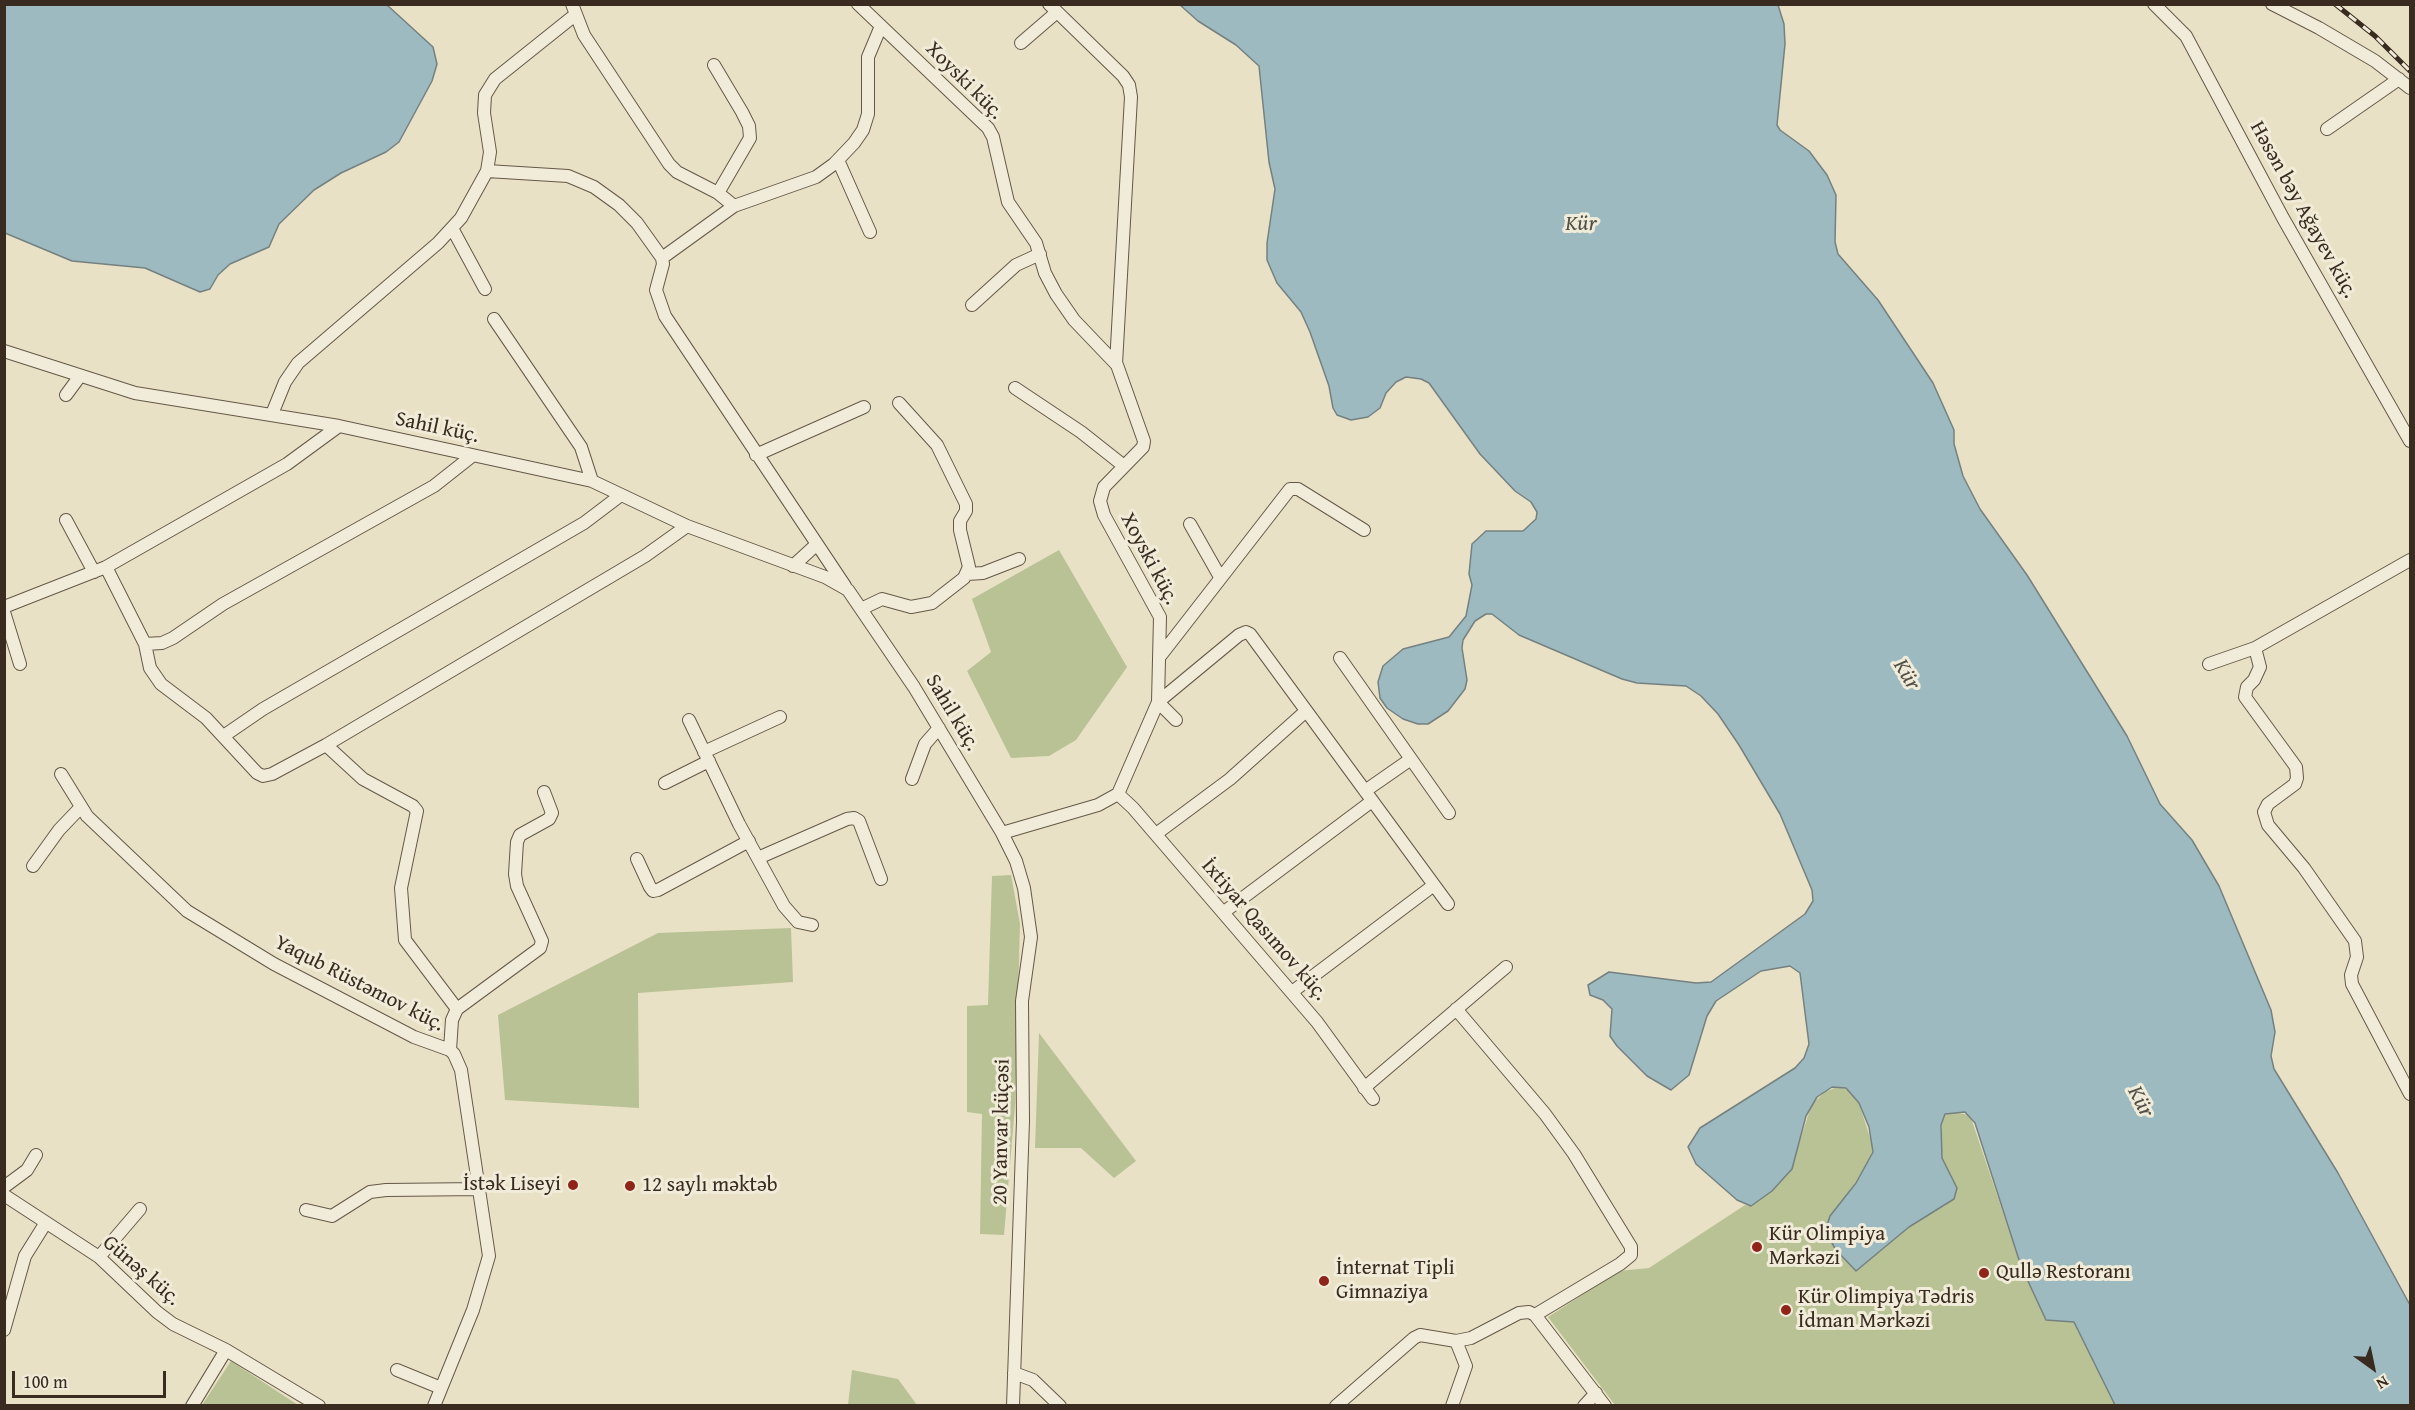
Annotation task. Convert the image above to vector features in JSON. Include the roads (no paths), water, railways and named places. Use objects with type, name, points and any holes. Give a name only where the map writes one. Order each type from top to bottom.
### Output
[{"type":"street","name":"Xoyski küç.","points":[[858,4],[988,128],[993,137],[1004,194],[1040,254],[1045,273],[1074,320],[1116,364],[1128,391],[1144,441],[1143,447],[1104,487],[1100,501],[1104,515],[1158,610],[1161,655],[1158,702],[1118,794]]},
{"type":"street","name":"Həsən bəy Ağayev küç.","points":[[2154,4],[2186,36],[2283,218],[2410,441]]},
{"type":"street","points":[[2272,4],[2375,61],[2410,88]]},
{"type":"street","points":[[1021,43],[1053,8],[1123,76],[1130,91],[1116,364]]},
{"type":"street","points":[[272,414],[285,382],[298,363],[438,243],[461,218],[487,171],[490,152],[484,113],[485,95],[495,79],[574,10],[584,35],[669,164],[677,172],[718,193],[734,206]]},
{"type":"street","points":[[487,171],[568,176],[594,187],[620,205],[637,223],[662,258],[734,206],[816,177],[838,159],[863,130],[868,114],[868,57],[881,26]]},
{"type":"street","points":[[714,65],[746,119],[750,138],[718,193]]},
{"type":"street","points":[[2327,129],[2399,79]]},
{"type":"street","points":[[838,159],[870,232]]},
{"type":"street","points":[[452,228],[485,289]]},
{"type":"street","points":[[972,305],[1016,265],[1040,254]]},
{"type":"street","name":"Sahil küç.","points":[[662,258],[663,264],[656,290],[665,316],[939,728],[1002,833],[1016,861]]},
{"type":"street","points":[[494,319],[581,447],[592,481]]},
{"type":"street","name":"Sahil küç.","points":[[4,351],[135,393],[339,426],[592,481],[687,526],[825,577],[848,590]]},
{"type":"street","points":[[66,395],[80,376]]},
{"type":"street","points":[[1015,388],[1081,432],[1124,466]]},
{"type":"street","points":[[861,609],[882,599],[911,607],[932,603],[967,574],[969,567],[960,521],[966,511],[966,504],[937,445],[899,403]]},
{"type":"street","points":[[756,454],[864,406]]},
{"type":"street","points":[[20,664],[4,609],[106,567],[287,464],[339,426]]},
{"type":"street","points":[[145,644],[162,644],[173,638],[223,604],[434,486],[472,456]]},
{"type":"street","points":[[1161,655],[1290,489],[1298,489],[1364,530]]},
{"type":"street","points":[[225,735],[263,709],[584,523],[621,495]]},
{"type":"street","points":[[66,520],[94,572]]},
{"type":"street","points":[[1190,524],[1220,577]]},
{"type":"street","points":[[106,567],[145,644],[150,668],[161,684],[207,718],[225,735],[257,773],[263,776],[272,774],[326,745],[645,556],[687,526]]},
{"type":"street","points":[[793,566],[817,544]]},
{"type":"street","points":[[967,574],[983,573],[1019,559]]},
{"type":"street","points":[[2209,664],[2255,648],[2410,560]]},
{"type":"street","points":[[1176,720],[1158,702],[1246,632],[1448,904]]},
{"type":"street","points":[[2255,648],[2260,667],[2254,680],[2247,687],[2245,698],[2286,751],[2296,767],[2297,778],[2295,784],[2268,804],[2264,812],[2268,825],[2304,868],[2355,941],[2356,957],[2351,975],[2352,984],[2410,1094]]},
{"type":"street","points":[[1340,658],[1449,813]]},
{"type":"street","points":[[1156,834],[1230,779],[1306,711]]},
{"type":"street","points":[[664,783],[780,717]]},
{"type":"street","points":[[689,720],[749,842],[792,917],[798,922],[812,925]]},
{"type":"street","points":[[912,778],[925,744],[939,728]]},
{"type":"street","points":[[326,745],[363,779],[413,806],[417,811],[401,888],[405,940],[457,1009]]},
{"type":"street","points":[[1224,912],[1369,796],[1411,759]]},
{"type":"street","name":"Yaqub Rüstəmov küç.","points":[[61,774],[80,808],[187,911],[274,964],[370,1015],[414,1037],[450,1050],[461,1070],[488,1239],[488,1262],[472,1310],[434,1406]]},
{"type":"street","points":[[450,1050],[452,1020],[457,1009],[540,948],[542,941],[517,886],[515,873],[517,842],[520,835],[549,819],[552,813],[544,792]]},
{"type":"street","points":[[1002,833],[1098,805],[1118,794]]},
{"type":"street","name":"İxtiyar Qasımov küç.","points":[[1118,794],[1156,834],[1293,992],[1330,1038],[1373,1099]]},
{"type":"street","points":[[33,866],[59,830],[80,808]]},
{"type":"street","points":[[758,858],[854,818],[859,821],[881,879]]},
{"type":"street","points":[[637,859],[653,891],[749,842]]},
{"type":"street","name":"20 Yanvar küçəsi","points":[[1013,1406],[1023,1120],[1022,1001],[1031,937],[1024,888],[1016,861]]},
{"type":"street","points":[[1293,992],[1434,885]]},
{"type":"street","points":[[1364,1088],[1506,967]]},
{"type":"street","points":[[1456,1009],[1545,1114],[1574,1154],[1631,1247],[1631,1255],[1620,1264],[1535,1315]]},
{"type":"street","points":[[4,1187],[27,1170],[36,1155]]},
{"type":"street","points":[[306,1210],[332,1216],[370,1192],[386,1190],[480,1189]]},
{"type":"street","name":"Günəş küç.","points":[[4,1195],[45,1224],[99,1257],[164,1318],[226,1350],[319,1406]]},
{"type":"street","points":[[99,1257],[140,1209]]},
{"type":"street","points":[[4,1330],[25,1256],[45,1224]]},
{"type":"street","points":[[1336,1406],[1420,1335],[1456,1341],[1471,1338],[1519,1313],[1529,1312],[1535,1315],[1605,1406]]},
{"type":"street","points":[[1452,1406],[1466,1366],[1456,1341]]},
{"type":"street","points":[[192,1406],[226,1350]]},
{"type":"street","points":[[397,1370],[441,1388]]},
{"type":"street","points":[[1014,1373],[1033,1380],[1060,1406]]},
{"type":"street","points":[[1584,1406],[1596,1393]]},
{"type":"water","points":[[5,4],[387,5],[433,47],[437,64],[432,81],[399,142],[386,152],[341,173],[314,190],[279,224],[269,247],[230,264],[218,275],[210,289],[200,292],[145,268],[72,261],[5,233]]},
{"type":"water","name":"Kür","points":[[1180,5],[1778,5],[1784,24],[1785,44],[1777,125],[1780,130],[1809,151],[1827,175],[1836,195],[1835,242],[1838,254],[1878,300],[1933,383],[1954,430],[1954,444],[1963,476],[1980,509],[2027,575],[2127,736],[2160,804],[2192,840],[2219,886],[2271,1010],[2275,1032],[2271,1056],[2274,1069],[2338,1173],[2410,1305],[2410,1405],[2115,1405],[2074,1322],[2046,1320],[2021,1266],[1975,1123],[1965,1112],[1945,1114],[1941,1125],[1942,1158],[1957,1188],[1954,1199],[1909,1227],[1856,1271],[1836,1250],[1825,1231],[1830,1216],[1856,1183],[1873,1152],[1869,1127],[1859,1103],[1846,1088],[1832,1087],[1817,1097],[1806,1116],[1792,1169],[1772,1191],[1751,1206],[1737,1200],[1696,1164],[1688,1147],[1700,1128],[1795,1068],[1804,1058],[1809,1044],[1800,973],[1790,966],[1761,971],[1716,1001],[1707,1016],[1689,1075],[1671,1090],[1647,1076],[1617,1046],[1610,1036],[1612,1009],[1603,1000],[1590,995],[1588,985],[1609,972],[1696,983],[1711,982],[1805,914],[1813,901],[1812,890],[1780,814],[1739,745],[1718,714],[1701,696],[1686,686],[1637,683],[1622,679],[1519,635],[1492,614],[1486,614],[1475,621],[1463,640],[1467,680],[1465,689],[1448,711],[1428,724],[1418,724],[1403,719],[1387,708],[1380,698],[1378,682],[1383,666],[1403,649],[1449,637],[1466,616],[1472,585],[1469,574],[1472,544],[1486,531],[1523,531],[1536,519],[1537,512],[1531,502],[1515,491],[1480,454],[1429,383],[1421,379],[1406,377],[1396,382],[1386,393],[1380,408],[1368,417],[1351,420],[1337,415],[1333,408],[1329,386],[1301,312],[1277,283],[1267,260],[1267,243],[1275,189],[1269,162],[1259,66],[1236,45],[1198,21]]},
{"type":"railway","points":[[2335,4],[2375,36],[2410,71]]},
{"type":"place","name":"İstək Liseyi","points":[[573,1185]]},
{"type":"place","name":"12 saylı məktəb","points":[[630,1186]]},
{"type":"place","name":"Kür Olimpiya Mərkəzi","points":[[1757,1247]]},
{"type":"place","name":"Qullə Restoranı","points":[[1984,1273]]},
{"type":"place","name":"İnternat Tipli Gimnaziya","points":[[1324,1281]]},
{"type":"place","name":"Kür Olimpiya Tədris İdman Mərkəzi","points":[[1786,1310]]}]
